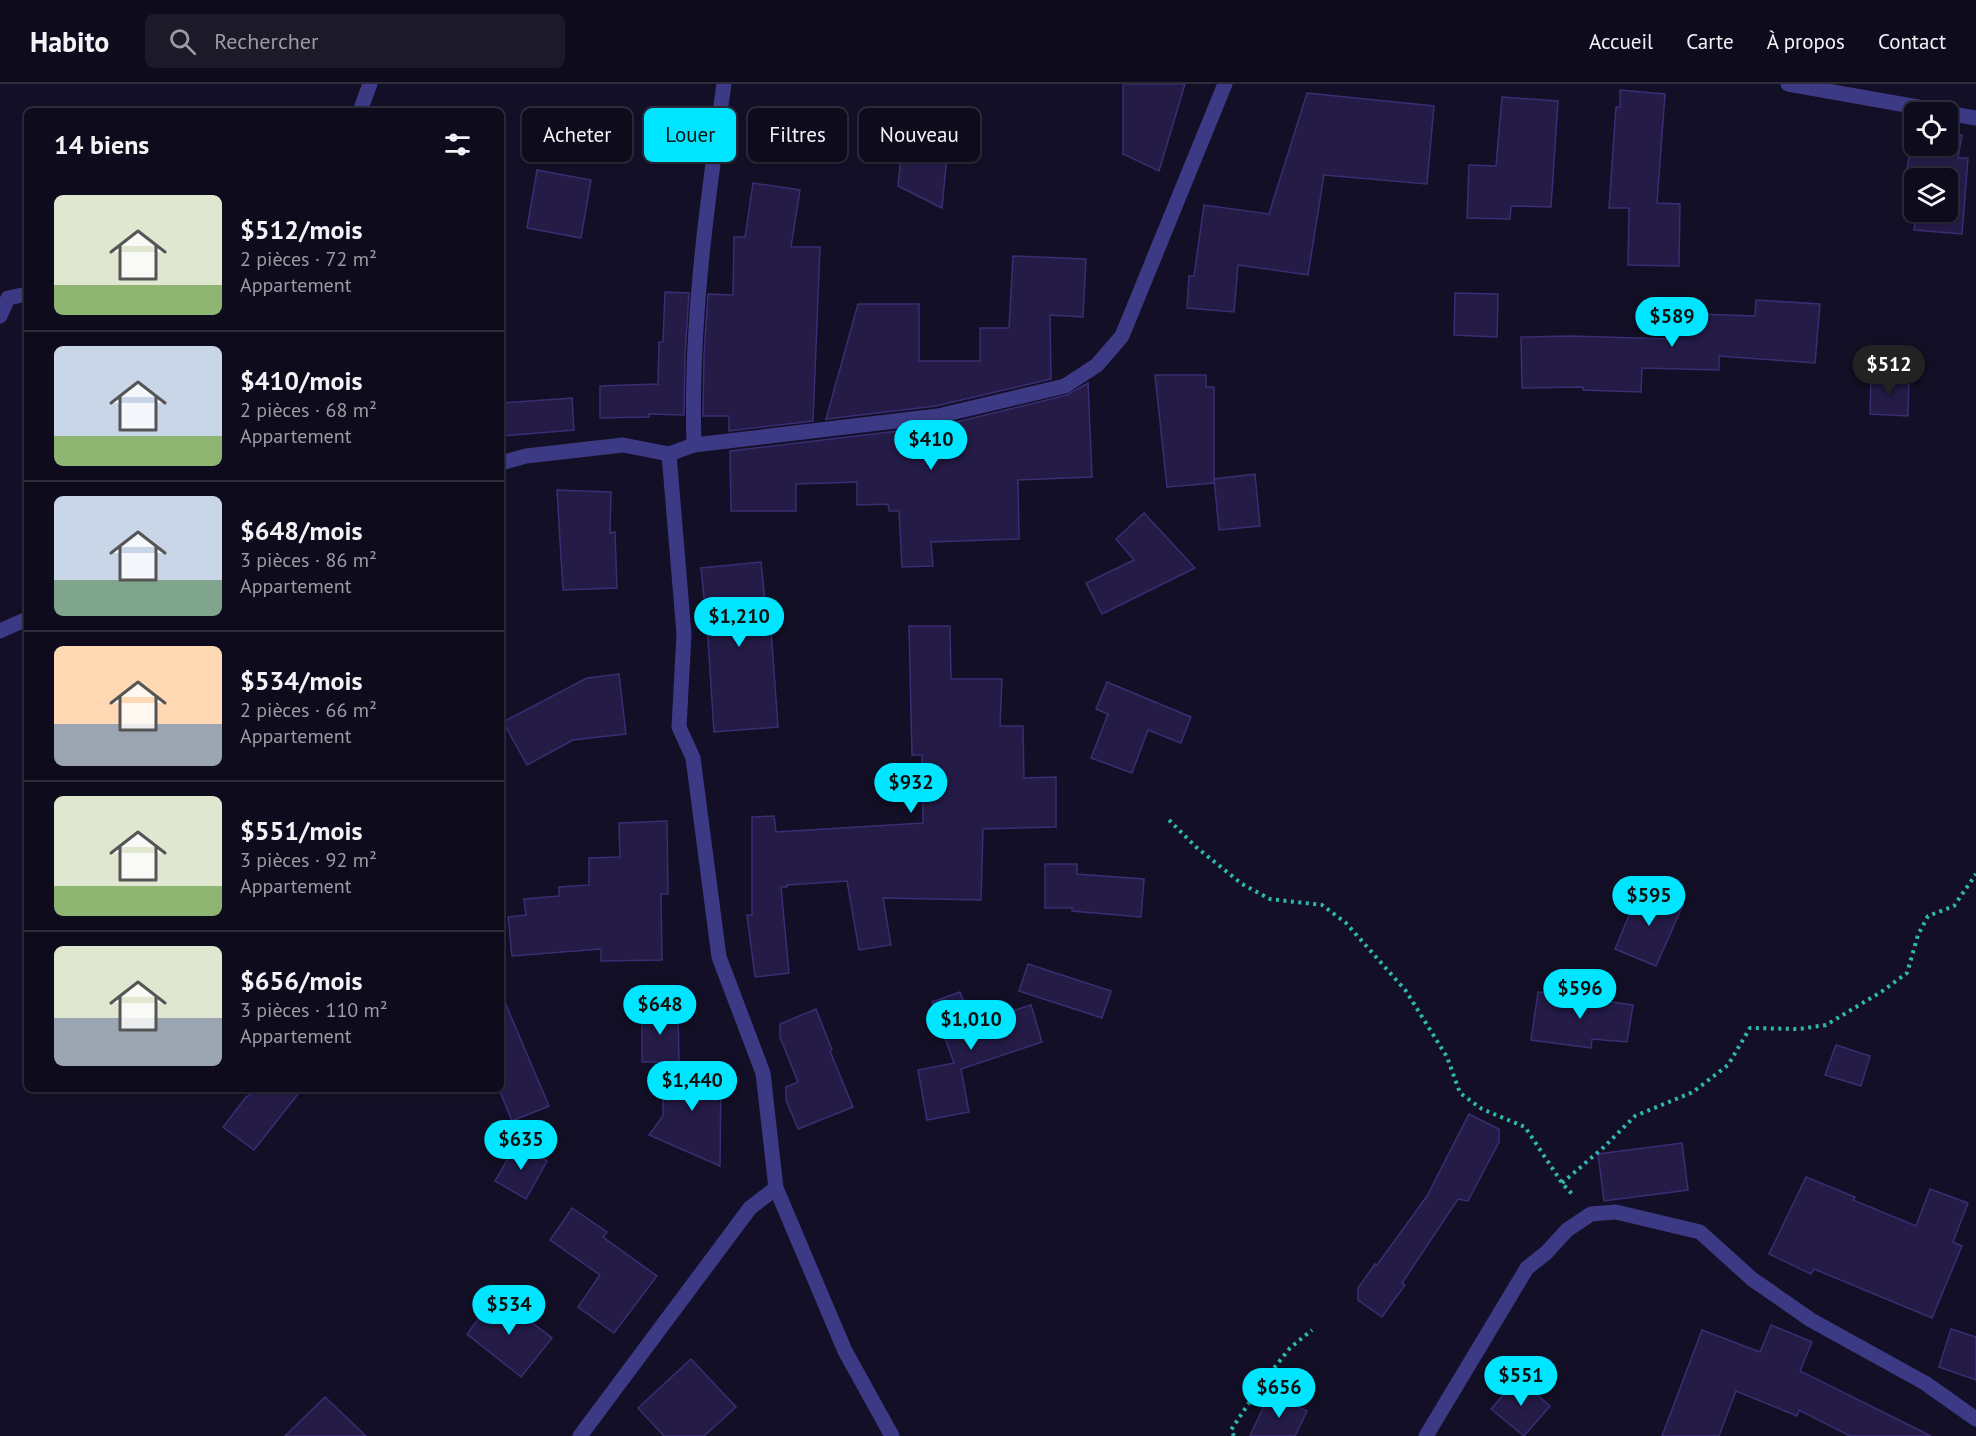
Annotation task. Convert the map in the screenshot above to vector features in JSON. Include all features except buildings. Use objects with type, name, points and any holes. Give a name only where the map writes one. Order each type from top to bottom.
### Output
[{"type":"street","points":[[361,108],[370,84]]},
{"type":"street","points":[[694,446],[692,398],[696,329],[710,182],[724,84]]},
{"type":"street","points":[[504,462],[526,456],[623,445],[669,454],[694,446],[938,416],[1065,386],[1097,365],[1122,336],[1225,84]]},
{"type":"street","points":[[1788,84],[1904,105]]},
{"type":"street","points":[[1958,115],[1976,118]]},
{"type":"street","points":[[0,316],[8,298],[24,295]]},
{"type":"street","points":[[669,454],[684,634],[679,727],[693,758],[719,957],[763,1073],[776,1188],[844,1351],[892,1436]]},
{"type":"street","points":[[0,631],[24,620]]},
{"type":"street","points":[[580,1436],[750,1208],[776,1188]]},
{"type":"street","points":[[1426,1436],[1527,1268],[1546,1253],[1567,1230],[1591,1214],[1617,1212],[1700,1232],[1752,1279],[1811,1320],[1924,1383],[1976,1419]]},
{"type":"path","points":[[1169,820],[1196,847],[1242,884],[1270,899],[1322,904],[1346,922],[1407,991],[1447,1057],[1460,1093],[1482,1109],[1525,1127],[1562,1183],[1591,1214]]},
{"type":"path","points":[[1562,1183],[1604,1147],[1635,1116],[1693,1092],[1728,1065],[1750,1028],[1799,1029],[1826,1025],[1881,992],[1907,973],[1917,935],[1928,916],[1954,906],[1976,874]]},
{"type":"path","points":[[1234,1436],[1232,1430],[1262,1383],[1290,1348],[1312,1330]]}]
